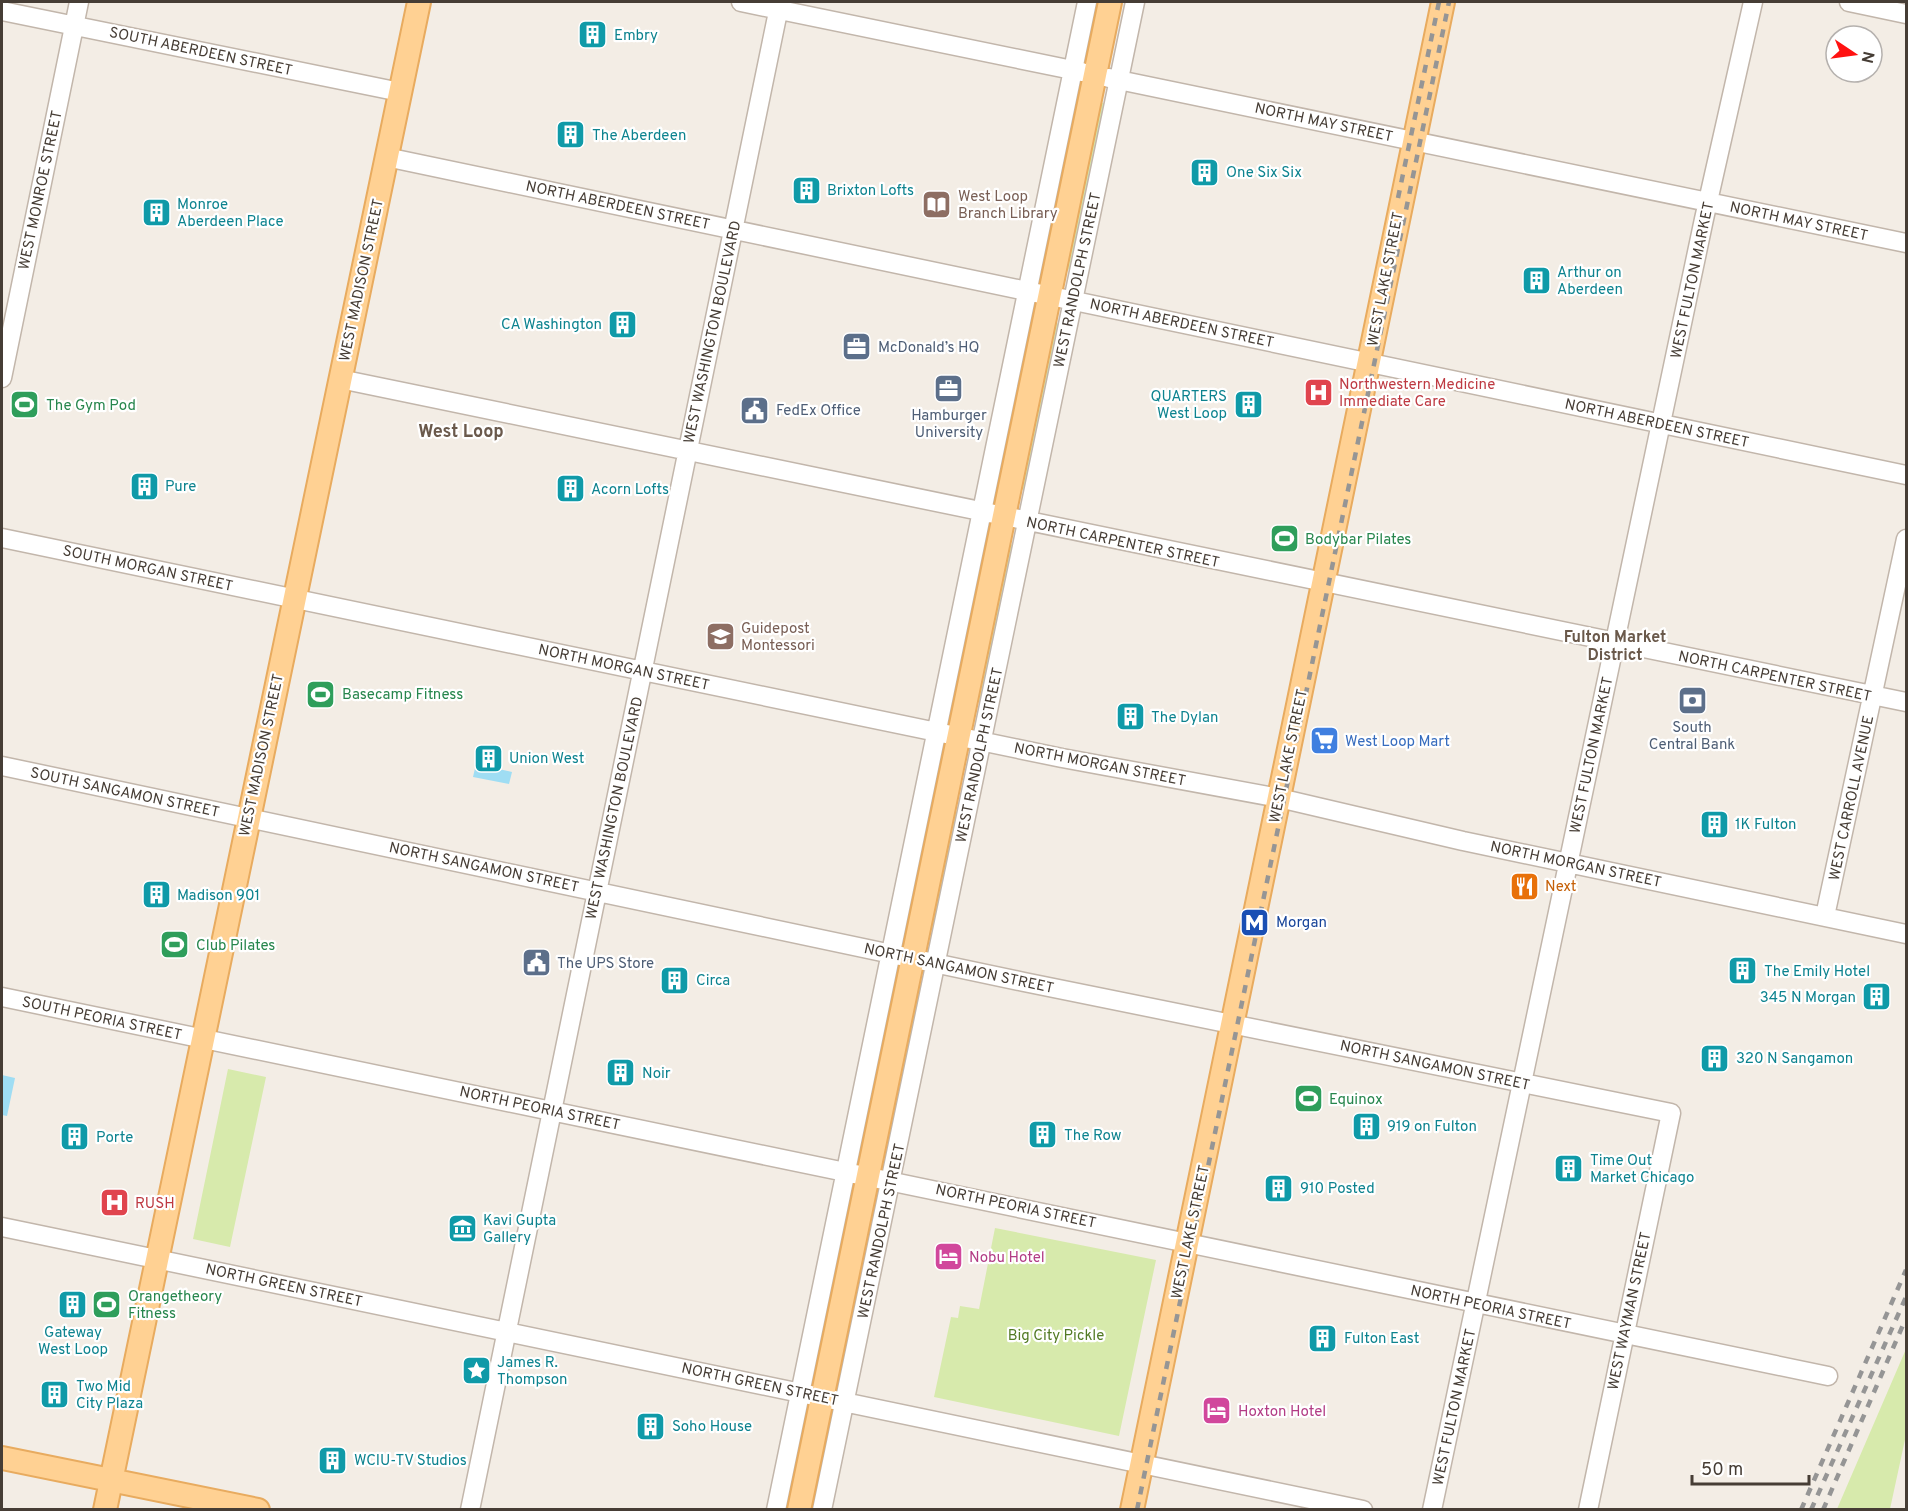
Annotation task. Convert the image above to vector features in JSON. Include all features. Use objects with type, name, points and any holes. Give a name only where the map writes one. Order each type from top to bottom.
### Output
[{"type":"main road","name":"WEST MADISON STREET","points":[[105,1509],[419,2]]},
{"type":"main road","name":"WEST RANDOLPH STREET","points":[[800,1509],[834,1399],[903,956],[959,736],[1110,2]]},
{"type":"main road","name":"WEST LAKE STREET","points":[[1132,1509],[1443,2]]},
{"type":"main road","points":[[2,1458],[258,1509]]},
{"type":"street","name":"WEST MONROE STREET","points":[[2,378],[80,2]]},
{"type":"street","name":"NORTH MAY STREET","points":[[741,2],[779,5],[1095,75],[1906,243]]},
{"type":"street","name":"WEST RANDOLPH STREET","points":[[776,1509],[846,1172],[903,956],[937,732],[980,513],[1087,2]]},
{"type":"street","name":"WEST RANDOLPH STREET","points":[[822,1509],[834,1399],[892,1181],[1135,2]]},
{"type":"street","name":"WEST FULTON MARKET","points":[[1432,1509],[1614,643],[1753,2]]},
{"type":"street","points":[[1849,2],[1906,14]]},
{"type":"street","name":"WEST WASHINGTON BOULEVARD","points":[[470,1509],[779,5]]},
{"type":"street","name":"SOUTH ABERDEEN STREET","points":[[2,11],[400,92]]},
{"type":"street","name":"NORTH ABERDEEN STREET","points":[[386,157],[1906,475]]},
{"type":"street","name":"NORTH CARPENTER STREET","points":[[340,378],[980,513],[1906,702]]},
{"type":"street","name":"SOUTH MORGAN STREET","points":[[2,538],[294,597]]},
{"type":"street","name":"WEST CARROLL AVENUE","points":[[1825,916],[1906,539]]},
{"type":"street","name":"NORTH MORGAN STREET","points":[[294,597],[937,732],[1279,798],[1569,863],[1906,934]]},
{"type":"street","name":"SOUTH SANGAMON STREET","points":[[2,766],[249,817]]},
{"type":"street","name":"NORTH SANGAMON STREET","points":[[249,817],[936,963],[1671,1113]]},
{"type":"street","name":"SOUTH PEORIA STREET","points":[[2,997],[203,1039]]},
{"type":"street","name":"NORTH PEORIA STREET","points":[[203,1039],[1188,1242],[1476,1305],[1828,1376]]},
{"type":"street","name":"WEST WAYMAN STREET","points":[[1588,1509],[1671,1113]]},
{"type":"street","name":"NORTH GREEN STREET","points":[[2,1227],[1363,1509]]},
{"type":"green space","points":[[1075,97],[1081,98],[1046,264],[1040,263]]},
{"type":"green space","points":[[1100,102],[1106,104],[1072,270],[1065,269]]},
{"type":"green space","points":[[1030,318],[1035,319],[1001,485],[995,484]]},
{"type":"green space","points":[[1055,323],[1060,324],[1026,490],[1020,489]]},
{"type":"green space","points":[[985,538],[990,539],[958,697],[952,696]]},
{"type":"green space","points":[[1009,544],[1015,545],[983,703],[977,701]]},
{"type":"green space","points":[[939,763],[944,764],[911,926],[905,924]]},
{"type":"green space","points":[[954,811],[960,812],[936,931],[930,929]]},
{"type":"green space","points":[[894,979],[899,980],[867,1138],[862,1137]]},
{"type":"green space","points":[[919,984],[924,985],[892,1143],[886,1142]]},
{"type":"green space","points":[[228,1069],[266,1077],[230,1247],[193,1239]]},
{"type":"green space","points":[[848,1202],[853,1202],[819,1368],[813,1367]]},
{"type":"green space","points":[[873,1206],[878,1207],[843,1372],[838,1371]]},
{"type":"green space","name":"Big City Pickle","points":[[995,1228],[1156,1260],[1119,1436],[934,1397],[951,1317],[958,1318],[960,1306],[979,1309]]},
{"type":"green space","points":[[1906,1349],[1906,1435],[1890,1509],[1837,1509]]},
{"type":"water","points":[[476,764],[512,772],[509,784],[473,777]]},
{"type":"water","points":[[2,1075],[15,1078],[7,1116],[2,1115]]},
{"type":"railway","points":[[1398,198],[1439,2]]},
{"type":"railway","points":[[1137,1510],[1449,2]]},
{"type":"railway","points":[[1801,1510],[1906,1270]]},
{"type":"railway","points":[[1811,1510],[1906,1297]]},
{"type":"railway","points":[[1823,1510],[1903,1325]]},
{"type":"place","name":"Embry","points":[[593,35]]},
{"type":"place","name":"The Aberdeen","points":[[571,135]]},
{"type":"place","name":"One Six Six","points":[[1205,172]]},
{"type":"place","name":"Brixton Lofts","points":[[806,190]]},
{"type":"place","name":"West Loop Branch Library","points":[[937,205]]},
{"type":"place","name":"Monroe Aberdeen Place","points":[[156,213]]},
{"type":"place","name":"Arthur on Aberdeen","points":[[1536,281]]},
{"type":"place","name":"CA Washington","points":[[623,324]]},
{"type":"place","name":"McDonald’s HQ","points":[[857,347]]},
{"type":"place","name":"Hamburger University","points":[[949,388]]},
{"type":"place","name":"Northwestern Medicine Immediate Care","points":[[1318,393]]},
{"type":"place","name":"The Gym Pod","points":[[25,405]]},
{"type":"place","name":"QUARTERS West Loop","points":[[1248,405]]},
{"type":"place","name":"FedEx Office","points":[[755,410]]},
{"type":"place","name":"Pure","points":[[144,486]]},
{"type":"place","name":"Acorn Lofts","points":[[570,489]]},
{"type":"place","name":"Bodybar Pilates","points":[[1284,539]]},
{"type":"place","name":"Guidepost Montessori","points":[[720,637]]},
{"type":"place","name":"Basecamp Fitness","points":[[321,694]]},
{"type":"place","name":"South Central Bank","points":[[1692,700]]},
{"type":"place","name":"The Dylan","points":[[1130,717]]},
{"type":"place","name":"West Loop Mart","points":[[1324,741]]},
{"type":"place","name":"Union West","points":[[488,758]]},
{"type":"place","name":"1K Fulton","points":[[1714,824]]},
{"type":"place","name":"Next","points":[[1524,886]]},
{"type":"place","name":"Madison 901","points":[[156,895]]},
{"type":"place","name":"Morgan","points":[[1255,922]]},
{"type":"place","name":"Club Pilates","points":[[175,945]]},
{"type":"place","name":"The UPS Store","points":[[536,963]]},
{"type":"place","name":"The Emily Hotel","points":[[1743,971]]},
{"type":"place","name":"Circa","points":[[675,980]]},
{"type":"place","name":"345 N Morgan","points":[[1877,997]]},
{"type":"place","name":"320 N Sangamon","points":[[1715,1058]]},
{"type":"place","name":"Noir","points":[[621,1073]]},
{"type":"place","name":"Equinox","points":[[1308,1099]]},
{"type":"place","name":"919 on Fulton","points":[[1366,1126]]},
{"type":"place","name":"The Row","points":[[1043,1135]]},
{"type":"place","name":"Porte","points":[[75,1137]]},
{"type":"place","name":"Time Out Market Chicago","points":[[1569,1169]]},
{"type":"place","name":"910 Posted","points":[[1279,1188]]},
{"type":"place","name":"RUSH","points":[[114,1203]]},
{"type":"place","name":"Kavi Gupta Gallery","points":[[462,1229]]},
{"type":"place","name":"Nobu Hotel","points":[[948,1257]]},
{"type":"place","name":"Gateway West Loop","points":[[73,1305]]},
{"type":"place","name":"Orangetheory Fitness","points":[[107,1305]]},
{"type":"place","name":"Fulton East","points":[[1323,1338]]},
{"type":"place","name":"James R. Thompson","points":[[476,1371]]},
{"type":"place","name":"Two Mid City Plaza","points":[[55,1395]]},
{"type":"place","name":"Hoxton Hotel","points":[[1217,1411]]},
{"type":"place","name":"Soho House","points":[[651,1426]]},
{"type":"place","name":"WCIU-TV Studios","points":[[333,1460]]},
{"type":"district","name":"West Loop","points":[[461,431]]},
{"type":"district","name":"Fulton Market District","points":[[1615,645]]}]
